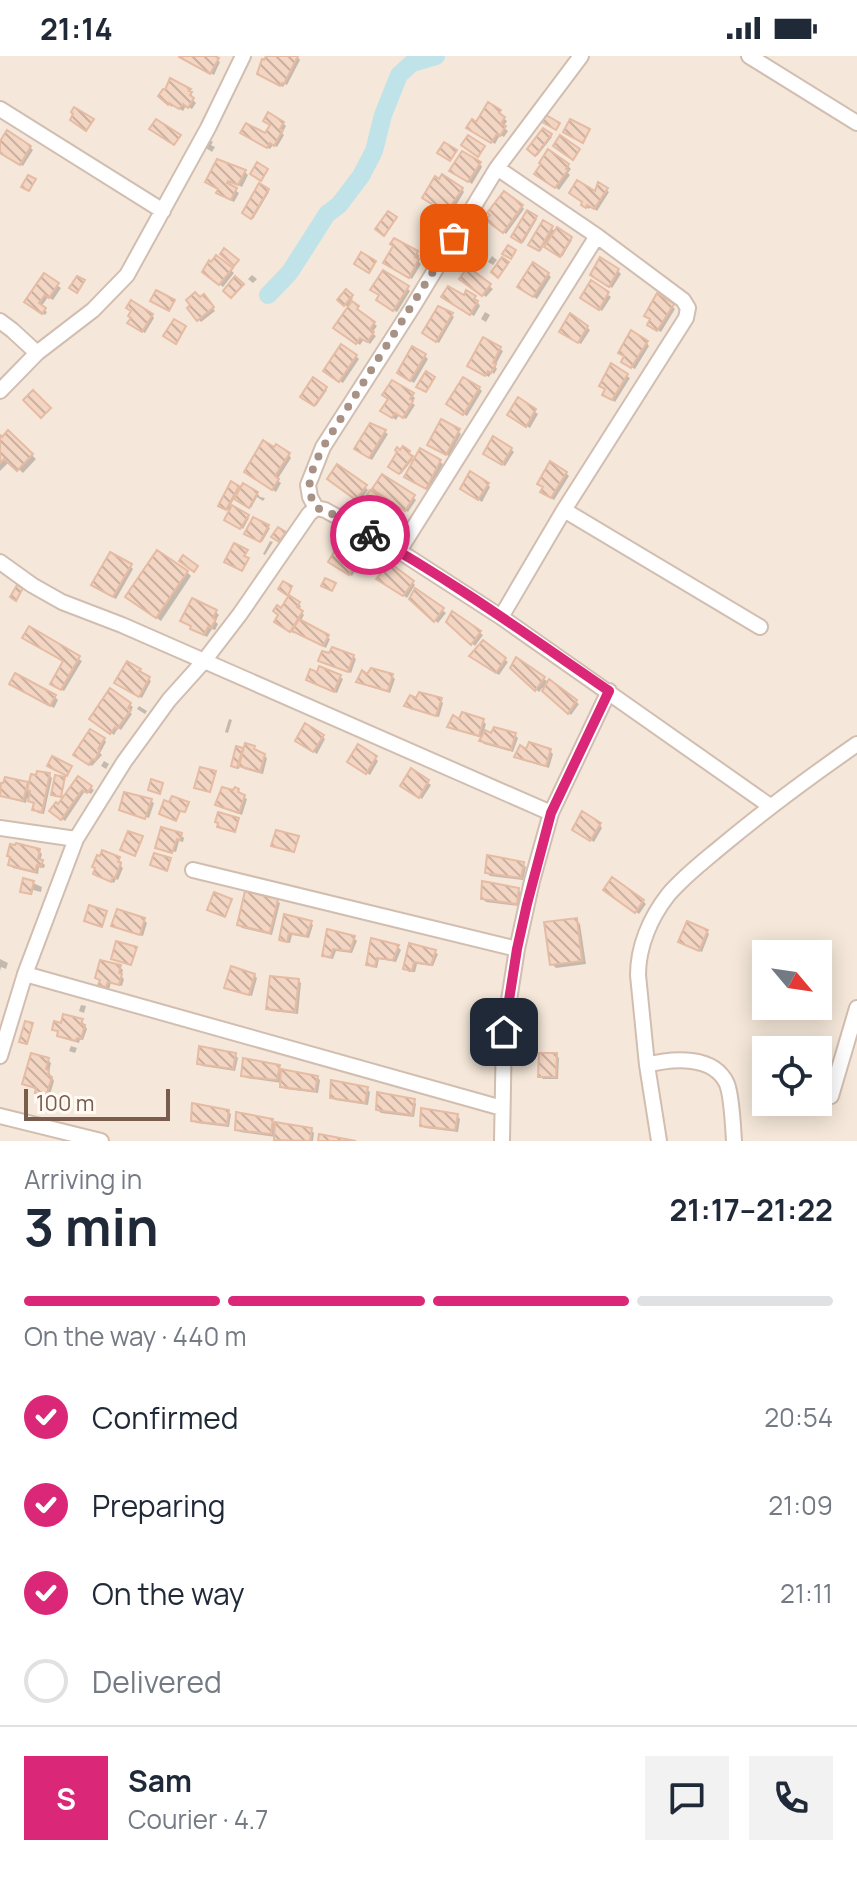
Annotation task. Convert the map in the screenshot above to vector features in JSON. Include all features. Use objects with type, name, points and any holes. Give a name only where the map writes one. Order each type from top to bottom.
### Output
[{"type":"street","points":[[0,391],[37,353],[93,310],[127,275],[243,56]]},
{"type":"street","points":[[581,56],[497,168],[323,447],[308,485],[310,497],[316,508],[399,551],[501,617],[770,806]]},
{"type":"street","points":[[749,56],[857,123]]},
{"type":"street","points":[[0,109],[163,211]]},
{"type":"street","points":[[497,168],[597,236],[683,300],[688,308],[686,318],[564,510],[501,617]]},
{"type":"street","points":[[399,551],[597,236]]},
{"type":"street","points":[[0,321],[37,353]]},
{"type":"street","points":[[0,1056],[25,974],[76,839],[124,762],[169,700],[240,614],[316,508]]},
{"type":"street","points":[[564,510],[760,627]]},
{"type":"street","points":[[0,562],[62,602],[122,625],[551,813]]},
{"type":"street","points":[[502,1141],[504,1032],[532,881],[551,813],[609,691]]},
{"type":"street","points":[[659,1141],[638,975],[642,944],[654,917],[667,896],[686,876],[770,806],[857,744]]},
{"type":"street","points":[[0,828],[76,839]]},
{"type":"street","points":[[193,870],[517,949]]},
{"type":"street","points":[[25,974],[502,1108]]},
{"type":"street","points":[[832,1093],[857,1008]]},
{"type":"street","points":[[647,1065],[680,1060],[713,1068],[728,1086],[734,1141]]},
{"type":"street","points":[[0,1116],[101,1141]]},
{"type":"shaded area","points":[[0,56],[857,56],[857,1141],[0,1141]]},
{"type":"building","points":[[180,56],[215,56],[219,58],[210,74]]},
{"type":"building","points":[[266,56],[298,56],[284,84],[280,86],[257,74]]},
{"type":"building","points":[[170,78],[191,89],[190,95],[194,98],[188,108],[183,104],[179,109],[168,105],[158,96],[165,90]]},
{"type":"building","points":[[488,102],[501,110],[499,113],[505,117],[501,124],[506,126],[491,143],[466,128],[472,119],[476,122]]},
{"type":"building","points":[[74,107],[94,119],[86,131],[70,120]]},
{"type":"building","points":[[268,112],[284,122],[274,146],[270,143],[267,148],[240,133],[246,123],[265,133],[270,125],[263,121]]},
{"type":"building","points":[[546,115],[560,123],[556,130],[542,122]]},
{"type":"building","points":[[156,119],[181,135],[174,145],[149,129]]},
{"type":"building","points":[[570,119],[590,129],[583,143],[563,132]]},
{"type":"building","points":[[543,128],[552,134],[535,156],[527,149]]},
{"type":"building","points":[[7,130],[31,146],[20,165],[0,153],[0,141]]},
{"type":"building","points":[[468,135],[485,146],[478,157],[461,145]]},
{"type":"building","points":[[560,135],[580,149],[573,160],[553,146]]},
{"type":"building","points":[[444,142],[457,150],[450,161],[437,153]]},
{"type":"building","points":[[548,149],[569,164],[555,188],[534,174]]},
{"type":"building","points":[[462,151],[481,162],[468,182],[449,171]]},
{"type":"building","points":[[217,159],[246,170],[238,185],[227,183],[237,188],[231,200],[216,193],[218,189],[205,182]]},
{"type":"building","points":[[257,162],[268,169],[261,181],[250,174]]},
{"type":"building","points":[[442,174],[463,188],[446,213],[422,198],[435,176],[439,179]]},
{"type":"building","points":[[28,175],[36,179],[29,191],[21,187]]},
{"type":"building","points":[[577,180],[595,191],[598,182],[608,188],[594,209],[581,205],[582,202],[569,193]]},
{"type":"building","points":[[259,183],[269,189],[251,219],[242,213]]},
{"type":"building","points":[[504,191],[523,205],[503,233],[486,220],[490,215],[487,213]]},
{"type":"building","points":[[527,210],[537,216],[521,243],[511,237]]},
{"type":"building","points":[[388,211],[397,217],[384,236],[375,229]]},
{"type":"building","points":[[543,220],[553,226],[539,251],[528,245]]},
{"type":"building","points":[[557,227],[572,237],[560,257],[544,247]]},
{"type":"building","points":[[394,238],[418,251],[415,257],[419,259],[409,278],[383,263]]},
{"type":"building","points":[[508,245],[516,250],[511,259],[502,254]]},
{"type":"building","points":[[224,248],[239,260],[234,266],[220,254]]},
{"type":"building","points":[[361,252],[376,261],[369,273],[354,264]]},
{"type":"building","points":[[216,255],[233,268],[219,285],[202,272]]},
{"type":"building","points":[[502,257],[509,262],[498,278],[491,272]]},
{"type":"building","points":[[600,257],[619,269],[609,287],[590,275]]},
{"type":"building","points":[[533,262],[549,273],[533,297],[517,287]]},
{"type":"building","points":[[468,267],[491,284],[482,296],[459,279]]},
{"type":"building","points":[[383,270],[409,286],[393,311],[376,300],[379,295],[370,290]]},
{"type":"building","points":[[44,273],[59,283],[49,298],[45,295],[39,303],[46,308],[42,314],[24,302]]},
{"type":"building","points":[[77,276],[85,280],[77,293],[69,288]]},
{"type":"building","points":[[235,276],[244,284],[231,298],[223,291]]},
{"type":"building","points":[[591,280],[609,292],[599,310],[580,298]]},
{"type":"building","points":[[448,286],[464,295],[466,290],[476,296],[474,299],[478,301],[470,315],[441,297]]},
{"type":"building","points":[[346,289],[353,295],[344,306],[337,300]]},
{"type":"building","points":[[156,290],[175,300],[169,311],[150,301]]},
{"type":"building","points":[[195,292],[200,297],[204,294],[214,307],[197,321],[187,308],[190,305],[186,300]]},
{"type":"building","points":[[657,293],[674,304],[657,331],[647,325],[650,319],[644,316]]},
{"type":"building","points":[[131,300],[153,314],[142,332],[127,323],[131,311],[126,308]]},
{"type":"building","points":[[352,301],[359,306],[357,309],[375,322],[370,329],[374,332],[367,342],[360,338],[356,344],[333,328]]},
{"type":"building","points":[[438,306],[453,313],[436,342],[422,333]]},
{"type":"building","points":[[570,313],[588,326],[578,343],[559,332]]},
{"type":"building","points":[[174,319],[186,326],[176,344],[163,336]]},
{"type":"building","points":[[631,330],[648,341],[631,368],[621,362],[624,356],[618,353]]},
{"type":"building","points":[[483,337],[501,347],[493,363],[496,364],[485,376],[467,366]]},
{"type":"building","points":[[341,344],[357,355],[339,382],[323,371]]},
{"type":"building","points":[[412,346],[426,354],[410,381],[397,373]]},
{"type":"building","points":[[611,363],[628,374],[612,400],[602,395],[605,389],[599,386]]},
{"type":"building","points":[[426,371],[435,377],[426,392],[416,387]]},
{"type":"building","points":[[313,377],[327,387],[314,406],[300,397]]},
{"type":"building","points":[[463,377],[480,387],[463,415],[446,404]]},
{"type":"building","points":[[392,380],[414,393],[403,418],[395,413],[392,418],[380,411],[388,399],[382,395]]},
{"type":"building","points":[[33,390],[51,408],[41,418],[23,400]]},
{"type":"building","points":[[518,397],[536,409],[526,427],[507,415]]},
{"type":"building","points":[[441,419],[460,429],[446,455],[427,445]]},
{"type":"building","points":[[370,423],[386,430],[369,458],[354,449]]},
{"type":"building","points":[[8,430],[33,454],[17,471],[4,459],[0,463],[0,435],[2,437]]},
{"type":"building","points":[[493,436],[512,448],[502,465],[483,454]]},
{"type":"building","points":[[263,440],[290,453],[275,476],[279,479],[272,490],[244,472]]},
{"type":"building","points":[[403,446],[413,456],[399,474],[388,467],[397,447],[400,450]]},
{"type":"building","points":[[420,448],[441,460],[426,489],[404,477]]},
{"type":"building","points":[[550,461],[567,472],[551,498],[540,492],[543,487],[537,484]]},
{"type":"building","points":[[337,464],[367,485],[356,500],[327,479]]},
{"type":"building","points":[[470,471],[489,483],[478,500],[460,489]]},
{"type":"building","points":[[382,474],[415,495],[405,511],[372,489]]},
{"type":"building","points":[[231,481],[239,486],[226,510],[218,506]]},
{"type":"building","points":[[243,483],[258,492],[249,508],[234,499]]},
{"type":"building","points":[[370,490],[394,506],[385,519],[361,504]]},
{"type":"building","points":[[232,505],[249,515],[240,529],[224,520]]},
{"type":"building","points":[[253,517],[269,525],[260,542],[244,534]]},
{"type":"building","points":[[278,527],[286,532],[279,542],[271,537]]},
{"type":"building","points":[[234,543],[248,550],[244,556],[249,558],[242,571],[224,562]]},
{"type":"building","points":[[339,544],[365,560],[358,572],[353,568],[349,575],[328,562]]},
{"type":"building","points":[[157,550],[188,571],[156,618],[125,597]]},
{"type":"building","points":[[110,552],[132,564],[113,597],[91,585]]},
{"type":"building","points":[[183,555],[198,566],[194,572],[179,561]]},
{"type":"building","points":[[390,563],[414,581],[403,596],[376,579]]},
{"type":"building","points":[[325,578],[336,583],[332,591],[321,586]]},
{"type":"building","points":[[283,581],[292,586],[288,596],[278,589]]},
{"type":"building","points":[[17,585],[23,588],[16,601],[10,597]]},
{"type":"building","points":[[415,588],[444,608],[434,622],[409,599]]},
{"type":"building","points":[[289,595],[300,602],[297,607],[303,611],[290,632],[274,622],[278,615],[273,611],[277,605],[281,608]]},
{"type":"building","points":[[192,598],[217,610],[213,618],[216,619],[204,635],[180,621]]},
{"type":"building","points":[[452,611],[481,631],[471,645],[446,622]]},
{"type":"building","points":[[299,619],[329,635],[323,646],[292,631]]},
{"type":"building","points":[[29,626],[80,656],[61,690],[50,684],[63,661],[22,638]]},
{"type":"building","points":[[483,640],[506,658],[496,673],[469,656]]},
{"type":"building","points":[[332,647],[354,655],[348,672],[318,661],[322,651],[329,653]]},
{"type":"building","points":[[516,657],[545,677],[535,691],[510,668]]},
{"type":"building","points":[[127,661],[150,677],[139,697],[114,683]]},
{"type":"building","points":[[319,666],[341,675],[334,692],[306,680],[310,669],[317,672]]},
{"type":"building","points":[[371,668],[393,674],[388,691],[356,682],[362,670],[367,674]]},
{"type":"building","points":[[15,673],[56,695],[50,706],[9,684]]},
{"type":"building","points":[[549,679],[577,700],[568,714],[542,691]]},
{"type":"building","points":[[110,688],[131,703],[128,708],[131,710],[110,734],[89,719]]},
{"type":"building","points":[[419,692],[442,698],[436,716],[404,706],[410,695],[416,698]]},
{"type":"building","points":[[462,712],[484,719],[479,736],[447,727],[453,715],[459,719]]},
{"type":"building","points":[[305,723],[324,735],[313,752],[295,741]]},
{"type":"building","points":[[494,727],[516,733],[511,750],[479,741],[485,730],[491,733]]},
{"type":"building","points":[[90,729],[105,738],[95,760],[92,759],[89,765],[73,755]]},
{"type":"building","points":[[529,742],[551,749],[546,766],[514,757],[520,745],[526,749]]},
{"type":"building","points":[[245,743],[265,754],[260,772],[239,766]]},
{"type":"building","points":[[358,744],[377,756],[366,774],[347,762]]},
{"type":"building","points":[[236,746],[243,748],[237,768],[231,766]]},
{"type":"building","points":[[52,756],[72,766],[67,776],[47,766]]},
{"type":"building","points":[[200,767],[216,771],[210,792],[194,788]]},
{"type":"building","points":[[411,768],[429,780],[419,798],[400,786]]},
{"type":"building","points":[[37,771],[50,773],[42,812],[32,810],[34,803],[28,801],[31,774],[36,775]]},
{"type":"building","points":[[55,775],[65,777],[61,797],[51,795]]},
{"type":"building","points":[[78,776],[92,786],[87,793],[82,790],[61,820],[49,811],[56,802],[58,804]]},
{"type":"building","points":[[5,777],[28,782],[23,801],[0,796]]},
{"type":"building","points":[[151,779],[163,783],[160,794],[148,790]]},
{"type":"building","points":[[222,787],[233,790],[235,787],[245,795],[239,813],[215,805]]},
{"type":"building","points":[[124,792],[152,799],[145,819],[119,810]]},
{"type":"building","points":[[172,796],[189,802],[176,821],[159,814],[164,800],[169,802]]},
{"type":"building","points":[[582,811],[601,823],[590,841],[572,830]]},
{"type":"building","points":[[218,812],[239,818],[235,832],[217,827]]},
{"type":"building","points":[[161,827],[182,833],[172,853],[155,848]]},
{"type":"building","points":[[276,830],[299,836],[294,852],[271,846]]},
{"type":"building","points":[[128,831],[143,836],[135,856],[120,850]]},
{"type":"building","points":[[10,844],[40,849],[38,859],[43,860],[35,872],[8,865]]},
{"type":"building","points":[[102,850],[120,857],[118,862],[121,863],[111,882],[93,874],[95,868],[92,867]]},
{"type":"building","points":[[154,853],[171,858],[167,871],[150,865]]},
{"type":"building","points":[[487,855],[524,862],[521,878],[485,873]]},
{"type":"building","points":[[612,877],[644,900],[635,913],[603,890]]},
{"type":"building","points":[[23,878],[34,881],[31,894],[20,892]]},
{"type":"building","points":[[482,881],[519,888],[517,904],[481,899]]},
{"type":"building","points":[[245,891],[278,899],[270,933],[237,925]]},
{"type":"building","points":[[214,892],[232,899],[225,917],[207,910]]},
{"type":"building","points":[[89,905],[107,911],[102,927],[84,921]]},
{"type":"building","points":[[117,909],[145,918],[140,935],[111,926]]},
{"type":"building","points":[[284,914],[312,921],[306,936],[289,933],[287,942],[279,940]]},
{"type":"building","points":[[577,918],[582,961],[550,965],[544,922]]},
{"type":"building","points":[[687,921],[708,930],[699,951],[678,942]]},
{"type":"building","points":[[327,929],[355,936],[350,951],[333,949],[331,957],[322,956]]},
{"type":"building","points":[[371,938],[399,945],[393,960],[377,958],[375,966],[366,965]]},
{"type":"building","points":[[116,941],[137,947],[131,965],[111,959]]},
{"type":"building","points":[[409,943],[436,950],[431,965],[414,962],[412,971],[403,969]]},
{"type":"building","points":[[100,960],[121,965],[119,985],[108,982],[106,987],[98,985],[100,980],[95,978]]},
{"type":"building","points":[[231,966],[255,974],[249,995],[224,988]]},
{"type":"building","points":[[270,976],[299,979],[295,1012],[266,1009]]},
{"type":"building","points":[[63,1014],[83,1019],[81,1024],[85,1025],[81,1039],[77,1038],[76,1041],[57,1036],[58,1031],[52,1030],[54,1021],[61,1023]]},
{"type":"building","points":[[25,1021],[33,1023],[27,1044],[19,1042]]},
{"type":"building","points":[[199,1046],[236,1053],[233,1069],[197,1064]]},
{"type":"building","points":[[31,1053],[49,1058],[46,1069],[52,1077],[46,1096],[35,1093],[36,1088],[22,1084]]},
{"type":"building","points":[[539,1053],[557,1053],[556,1077],[538,1077]]},
{"type":"building","points":[[243,1058],[280,1065],[277,1080],[241,1076]]},
{"type":"building","points":[[281,1069],[318,1076],[315,1091],[280,1087]]},
{"type":"building","points":[[331,1080],[368,1087],[365,1103],[330,1098]]},
{"type":"building","points":[[377,1092],[415,1099],[412,1115],[376,1110]]},
{"type":"building","points":[[192,1103],[229,1110],[227,1125],[191,1121]]},
{"type":"building","points":[[421,1108],[458,1114],[455,1130],[420,1126]]},
{"type":"building","points":[[236,1112],[273,1119],[271,1134],[235,1130]]},
{"type":"building","points":[[275,1122],[312,1128],[310,1141],[274,1140]]},
{"type":"building","points":[[319,1134],[356,1141],[318,1141]]},
{"type":"waterway","points":[[268,295],[290,272],[327,214],[339,205],[361,176],[374,151],[383,115],[399,75],[412,63],[436,56]]},
{"type":"way so far","points":[[370,535],[316,508],[308,485],[323,447],[454,238]]},
{"type":"route","points":[[370,535],[501,617],[609,691],[551,813],[517,949],[504,1032]]}]
